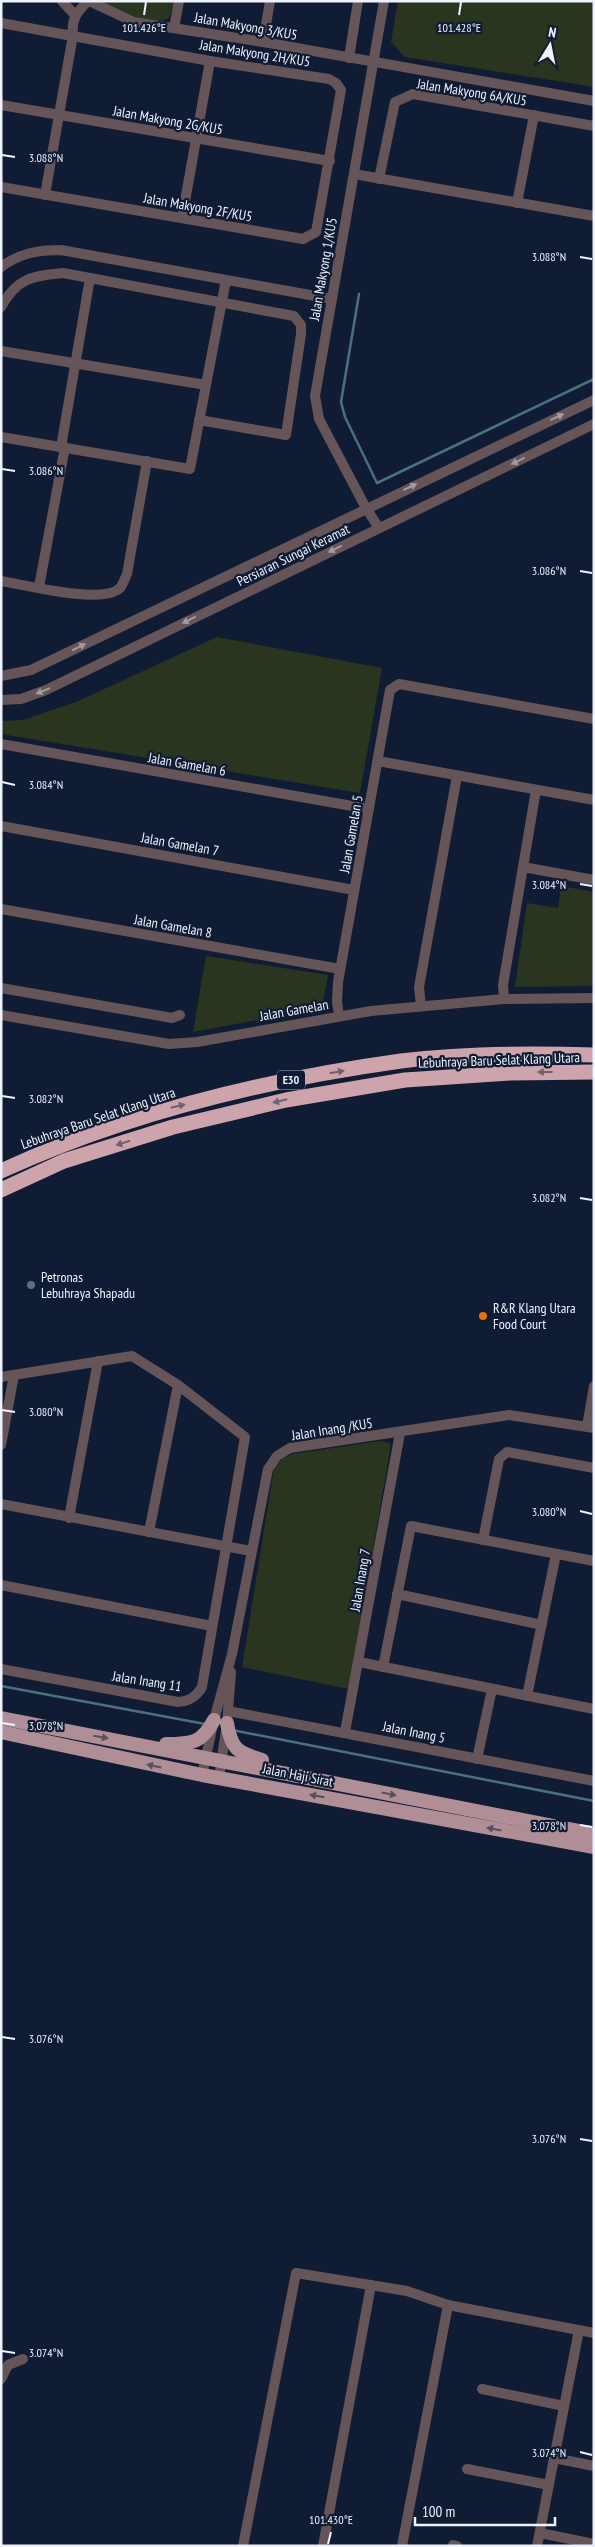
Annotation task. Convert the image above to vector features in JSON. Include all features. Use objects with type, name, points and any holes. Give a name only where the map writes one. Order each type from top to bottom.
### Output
[{"type":"highway","name":"Lebuhraya Baru Selat Klang Utara","points":[[1,1171],[50,1149],[164,1109],[290,1080],[402,1061],[517,1053],[594,1054]]},
{"type":"highway","name":"Lebuhraya Baru Selat Klang Utara","points":[[1,1190],[64,1161],[82,1155],[173,1127],[286,1100],[404,1080],[510,1072],[594,1072]]},
{"type":"main road","points":[[1,1712],[66,1731]]},
{"type":"main road","name":"Jalan Haji Sirat","points":[[1,1718],[594,1834]]},
{"type":"main road","points":[[138,1744],[180,1744],[197,1740],[208,1735],[223,1718]]},
{"type":"main road","points":[[223,1718],[227,1738],[244,1755],[360,1788]]},
{"type":"main road","name":"Jalan Haji Sirat","points":[[1,1732],[202,1775],[594,1847]]},
{"type":"street","points":[[62,1],[75,15]]},
{"type":"street","points":[[45,195],[72,35],[72,25],[75,15],[89,1]]},
{"type":"street","name":"Jalan Makyong 3/KU5","points":[[89,1],[134,22],[263,42],[373,63],[594,100]]},
{"type":"street","points":[[174,28],[179,1]]},
{"type":"street","points":[[263,42],[270,1]]},
{"type":"street","points":[[349,58],[358,1]]},
{"type":"street","name":"Jalan Makyong 1/KU5","points":[[379,528],[366,508],[320,419],[315,396],[384,1]]},
{"type":"street","name":"Jalan Makyong 2H/KU5","points":[[1,23],[329,79],[336,83],[341,90],[330,161]]},
{"type":"street","points":[[182,218],[210,60]]},
{"type":"street","name":"Jalan Makyong 6A/KU5","points":[[379,179],[395,102],[413,94],[594,126]]},
{"type":"street","name":"Jalan Makyong 2G/KU5","points":[[1,106],[330,161]]},
{"type":"street","points":[[517,203],[534,115]]},
{"type":"street","name":"Jalan Makyong 2F/KU5","points":[[1,187],[303,239],[310,237],[316,232],[330,161]]},
{"type":"street","points":[[354,174],[594,216]]},
{"type":"street","points":[[1,267],[14,258],[36,250],[61,250],[332,299]]},
{"type":"street","points":[[1,307],[13,287],[33,276],[63,273],[294,316],[301,325],[286,435],[200,420]]},
{"type":"street","points":[[39,587],[90,278]]},
{"type":"street","points":[[1,436],[190,469],[226,280]]},
{"type":"street","points":[[1,351],[206,385]]},
{"type":"street","name":"Persiaran Sungai Keramat","points":[[1,676],[32,670],[594,400]]},
{"type":"street","name":"Persiaran Sungai Keramat","points":[[1,700],[21,699],[46,690],[594,424]]},
{"type":"street","points":[[1,581],[88,595],[104,596],[120,589],[127,574],[147,461]]},
{"type":"street","name":"Jalan Gamelan 5","points":[[340,1016],[336,1002],[338,982],[390,690],[399,684],[594,719]]},
{"type":"street","name":"Jalan Gamelan 6","points":[[1,744],[369,809]]},
{"type":"street","points":[[378,761],[594,800]]},
{"type":"street","points":[[421,1006],[419,987],[457,776]]},
{"type":"street","points":[[504,999],[503,985],[536,790]]},
{"type":"street","name":"Jalan Gamelan 7","points":[[1,826],[354,890]]},
{"type":"street","points":[[523,867],[594,880]]},
{"type":"street","name":"Jalan Gamelan 8","points":[[1,909],[340,969]]},
{"type":"street","points":[[1,988],[172,1018],[180,1015]]},
{"type":"street","name":"Jalan Gamelan","points":[[1,1015],[169,1044],[197,1042],[340,1016],[421,1006],[504,999],[594,998]]},
{"type":"street","points":[[1,1377],[132,1356],[178,1386],[149,1532]]},
{"type":"street","points":[[69,1518],[98,1360]]},
{"type":"street","points":[[1,1445],[14,1375]]},
{"type":"street","name":"Jalan Inang 11","points":[[1,1669],[182,1702],[199,1693],[202,1687],[245,1437],[178,1386]]},
{"type":"street","points":[[590,1427],[594,1386]]},
{"type":"street","name":"Jalan Inang /KU5","points":[[223,1718],[232,1654],[251,1551],[268,1469],[277,1456],[290,1448],[400,1433],[509,1414],[590,1427]]},
{"type":"street","name":"Jalan Inang 7","points":[[345,1732],[400,1433]]},
{"type":"street","points":[[484,1540],[499,1459],[502,1454],[507,1452],[594,1468]]},
{"type":"street","points":[[1,1504],[251,1551]]},
{"type":"street","points":[[383,1667],[411,1526],[594,1561]]},
{"type":"street","points":[[527,1696],[556,1554]]},
{"type":"street","points":[[1,1585],[212,1626]]},
{"type":"street","points":[[397,1594],[542,1624]]},
{"type":"street","name":"Jalan Inang /KU5","points":[[223,1718],[232,1654]]},
{"type":"street","points":[[359,1662],[594,1708]]},
{"type":"street","points":[[477,1759],[492,1688]]},
{"type":"street","name":"Jalan Inang 5","points":[[223,1718],[345,1732],[594,1781]]},
{"type":"street","points":[[202,1775],[208,1735]]},
{"type":"street","points":[[219,1778],[221,1760],[227,1738]]},
{"type":"street","points":[[243,2546],[296,2273],[407,2291],[448,2305],[594,2333]]},
{"type":"street","points":[[323,2546],[371,2285]]},
{"type":"street","points":[[402,2546],[448,2305]]},
{"type":"street","points":[[537,2546],[579,2330]]},
{"type":"street","points":[[1,2380],[8,2365],[23,2359]]},
{"type":"street","points":[[482,2389],[564,2406]]},
{"type":"street","points":[[554,2458],[594,2466]]},
{"type":"street","points":[[467,2469],[549,2485]]},
{"type":"street","points":[[540,2533],[594,2544]]},
{"type":"green space","points":[[101,1],[175,1],[169,18],[153,20],[134,16]]},
{"type":"green space","points":[[398,1],[594,1],[594,87],[405,57],[391,42]]},
{"type":"green space","points":[[217,637],[382,668],[360,793],[1,734],[1,721],[23,720],[76,702]]},
{"type":"green space","points":[[561,886],[594,892],[594,986],[515,987],[527,903],[558,908]]},
{"type":"green space","points":[[206,956],[328,975],[322,1008],[193,1032]]},
{"type":"green space","points":[[380,1441],[390,1443],[390,1450],[349,1689],[242,1667],[274,1468],[282,1459],[292,1454]]},
{"type":"waterway","points":[[359,294],[341,402],[345,417],[377,483],[594,379]]},
{"type":"waterway","points":[[1,1686],[205,1724]]},
{"type":"waterway","points":[[232,1730],[594,1801]]},
{"type":"place","name":"Petronas Lebuhraya Shapadu","points":[[31,1285]]},
{"type":"place","name":"R&R Klang Utara Food Court","points":[[483,1316]]}]
